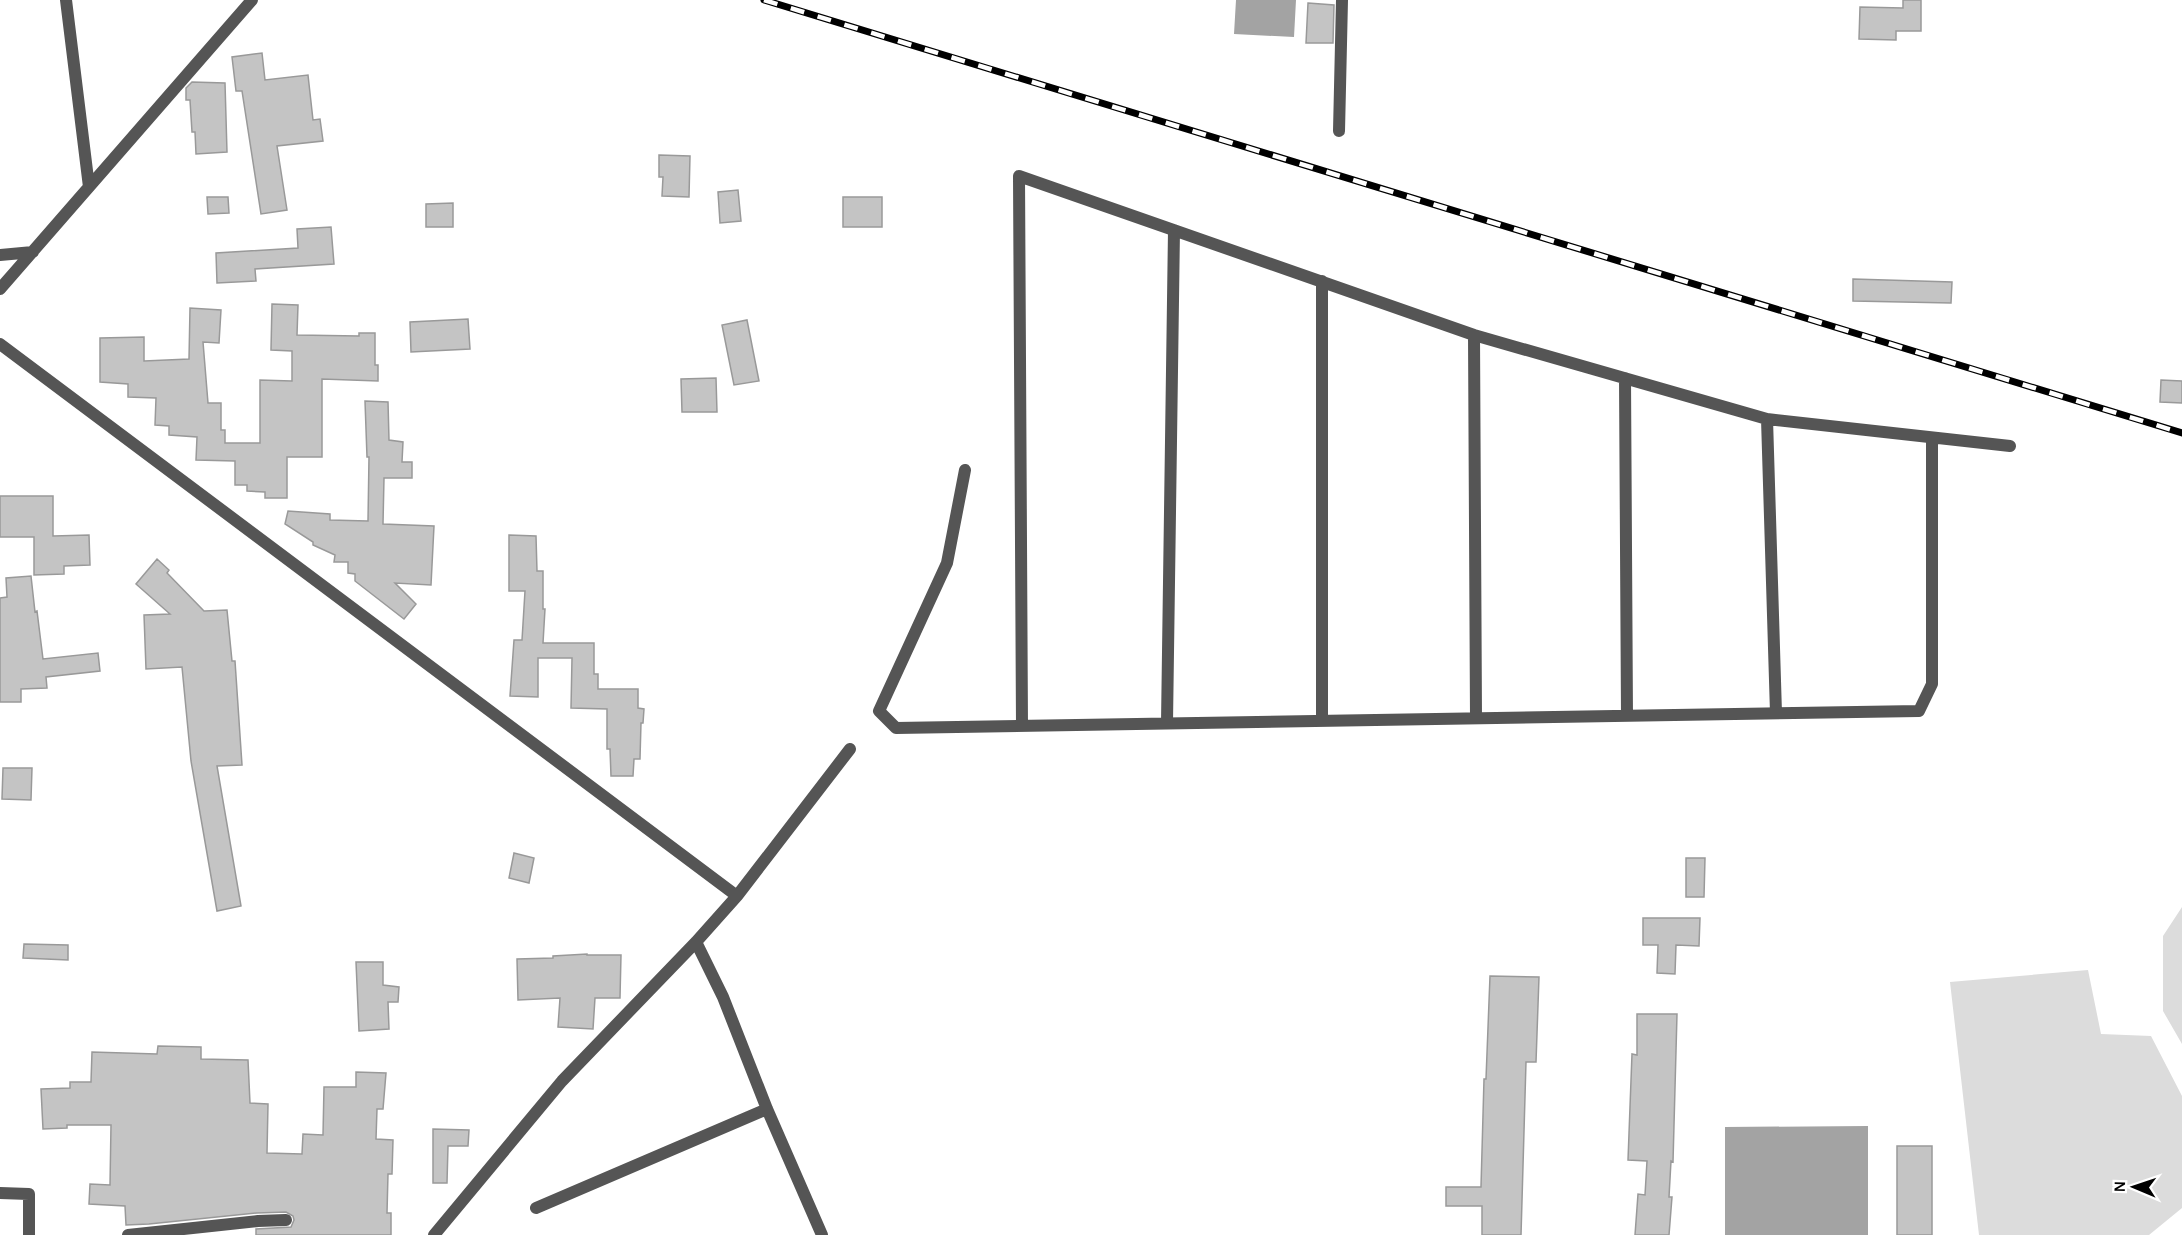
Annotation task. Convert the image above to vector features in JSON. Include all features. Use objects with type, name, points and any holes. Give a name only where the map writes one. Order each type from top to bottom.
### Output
[{"type":"street","points":[[66,0],[89,187]]},
{"type":"street","points":[[0,289],[252,0]]},
{"type":"street","points":[[1339,130],[1342,0]]},
{"type":"street","points":[[1022,726],[1019,176],[1474,335],[1767,419],[2010,446]]},
{"type":"street","points":[[1167,723],[1174,230]]},
{"type":"street","points":[[0,255],[33,252]]},
{"type":"street","points":[[1322,282],[1322,721]]},
{"type":"street","points":[[1474,335],[1476,718]]},
{"type":"street","points":[[0,344],[737,896]]},
{"type":"street","points":[[1625,378],[1627,716]]},
{"type":"street","points":[[1767,419],[1776,713]]},
{"type":"street","points":[[966,470],[946,563],[879,711],[896,728],[1919,711],[1932,684],[1932,438]]},
{"type":"street","points":[[434,1235],[562,1081],[696,942],[737,896],[850,749]]},
{"type":"street","points":[[696,942],[723,997],[767,1109],[822,1235]]},
{"type":"street","points":[[536,1208],[767,1109]]},
{"type":"street","points":[[0,1193],[29,1194],[28,1235]]},
{"type":"street","points":[[128,1235],[286,1220]]},
{"type":"shaded area","points":[[1236,0],[1296,0],[1294,37],[1234,34]]},
{"type":"shaded area","points":[[2182,907],[2182,1044],[2163,1011],[2163,936]]},
{"type":"shaded area","points":[[2088,970],[2101,1034],[2151,1036],[2182,1096],[2182,1208],[2149,1235],[1979,1235],[1950,982]]},
{"type":"shaded area","points":[[1868,1126],[1868,1235],[1725,1235],[1725,1127]]},
{"type":"building","points":[[1903,0],[1921,0],[1921,31],[1896,31],[1896,40],[1859,39],[1860,7],[1903,8]]},
{"type":"building","points":[[1308,3],[1334,5],[1333,43],[1306,43]]},
{"type":"building","points":[[262,53],[265,80],[308,75],[313,120],[320,119],[323,141],[277,146],[287,210],[261,214],[242,91],[236,91],[232,57]]},
{"type":"building","points":[[192,82],[225,83],[227,152],[196,154],[190,100],[186,100],[186,88]]},
{"type":"building","points":[[659,155],[690,156],[689,197],[662,196],[663,177],[659,177]]},
{"type":"building","points":[[738,190],[741,221],[720,223],[718,192]]},
{"type":"building","points":[[207,197],[228,197],[229,213],[208,214]]},
{"type":"building","points":[[843,197],[882,197],[882,227],[843,227]]},
{"type":"building","points":[[453,203],[453,227],[426,227],[426,204]]},
{"type":"building","points":[[331,227],[334,264],[255,269],[256,281],[217,283],[216,253],[298,248],[297,229]]},
{"type":"building","points":[[1853,279],[1952,282],[1951,303],[1853,301]]},
{"type":"building","points":[[272,304],[298,305],[297,335],[359,336],[359,333],[375,333],[375,365],[378,365],[378,381],[322,379],[322,457],[287,457],[287,498],[265,498],[265,492],[247,491],[247,485],[235,485],[235,461],[196,460],[197,437],[169,435],[169,426],[155,425],[156,398],[128,397],[128,384],[100,382],[100,338],[144,337],[144,361],[189,359],[190,308],[221,310],[219,343],[203,342],[208,403],[221,403],[221,430],[225,430],[225,443],[260,443],[260,380],[292,381],[292,351],[271,350]]},
{"type":"building","points":[[468,319],[470,349],[411,352],[410,322]]},
{"type":"building","points":[[747,320],[759,381],[734,385],[722,325]]},
{"type":"building","points":[[716,378],[717,412],[682,412],[681,379]]},
{"type":"building","points":[[2161,380],[2182,381],[2182,403],[2160,402]]},
{"type":"building","points":[[365,401],[388,402],[389,440],[403,442],[402,462],[412,462],[412,478],[384,478],[383,524],[434,526],[431,585],[395,583],[416,604],[404,619],[355,581],[355,574],[348,573],[348,562],[334,562],[335,555],[313,545],[313,542],[285,524],[288,511],[330,514],[330,520],[368,521],[369,457],[367,457]]},
{"type":"building","points":[[0,496],[53,496],[53,536],[89,535],[90,565],[64,566],[64,574],[34,575],[34,537],[0,537]]},
{"type":"building","points":[[509,535],[536,536],[537,571],[543,571],[543,609],[545,609],[543,643],[594,643],[594,674],[598,674],[598,689],[638,689],[638,708],[644,709],[643,723],[641,723],[640,759],[634,759],[633,776],[611,776],[610,749],[607,749],[607,709],[571,708],[572,658],[538,658],[538,697],[510,696],[514,640],[522,640],[525,591],[509,591]]},
{"type":"building","points":[[157,559],[169,570],[167,573],[204,611],[227,610],[232,661],[235,661],[242,765],[217,766],[241,906],[217,911],[191,761],[182,667],[146,669],[144,615],[170,614],[136,584]]},
{"type":"building","points":[[31,576],[43,659],[98,653],[100,671],[46,677],[47,688],[21,689],[21,702],[0,702],[0,598],[7,597],[6,578]]},
{"type":"building","points":[[3,768],[32,768],[31,800],[2,799]]},
{"type":"building","points":[[514,853],[534,858],[529,883],[509,878]]},
{"type":"building","points":[[1686,858],[1705,858],[1704,897],[1686,897]]},
{"type":"building","points":[[1643,918],[1700,918],[1699,946],[1676,945],[1675,974],[1657,973],[1658,945],[1643,945]]},
{"type":"building","points":[[24,944],[68,945],[68,960],[23,958]]},
{"type":"building","points":[[587,954],[621,955],[620,998],[595,998],[593,1029],[558,1027],[560,998],[518,1000],[517,959]]},
{"type":"building","points":[[356,962],[383,962],[383,985],[399,987],[398,1002],[388,1002],[389,1029],[359,1031]]},
{"type":"building","points":[[1490,976],[1539,977],[1536,1062],[1526,1062],[1521,1235],[1482,1235],[1482,1206],[1446,1206],[1446,1187],[1481,1187]]},
{"type":"building","points":[[1637,1014],[1677,1014],[1669,1235],[1635,1235],[1638,1194],[1645,1195],[1647,1161],[1628,1160],[1632,1054],[1637,1055]]},
{"type":"building","points":[[158,1046],[201,1047],[201,1059],[248,1060],[250,1103],[268,1104],[267,1153],[302,1154],[303,1134],[323,1135],[324,1087],[356,1087],[356,1072],[386,1073],[383,1109],[377,1109],[376,1139],[393,1140],[392,1174],[388,1174],[387,1213],[391,1213],[391,1235],[256,1235],[256,1229],[291,1227],[293,1216],[286,1212],[126,1225],[125,1206],[89,1204],[90,1184],[110,1185],[111,1125],[67,1125],[67,1128],[43,1129],[41,1089],[70,1088],[70,1082],[91,1082],[92,1052],[157,1054]]},
{"type":"building","points":[[433,1129],[469,1130],[468,1146],[448,1146],[447,1183],[433,1183]]},
{"type":"building","points":[[1897,1146],[1932,1146],[1932,1235],[1897,1235]]},
{"type":"railway","points":[[764,0],[2182,433]]}]
